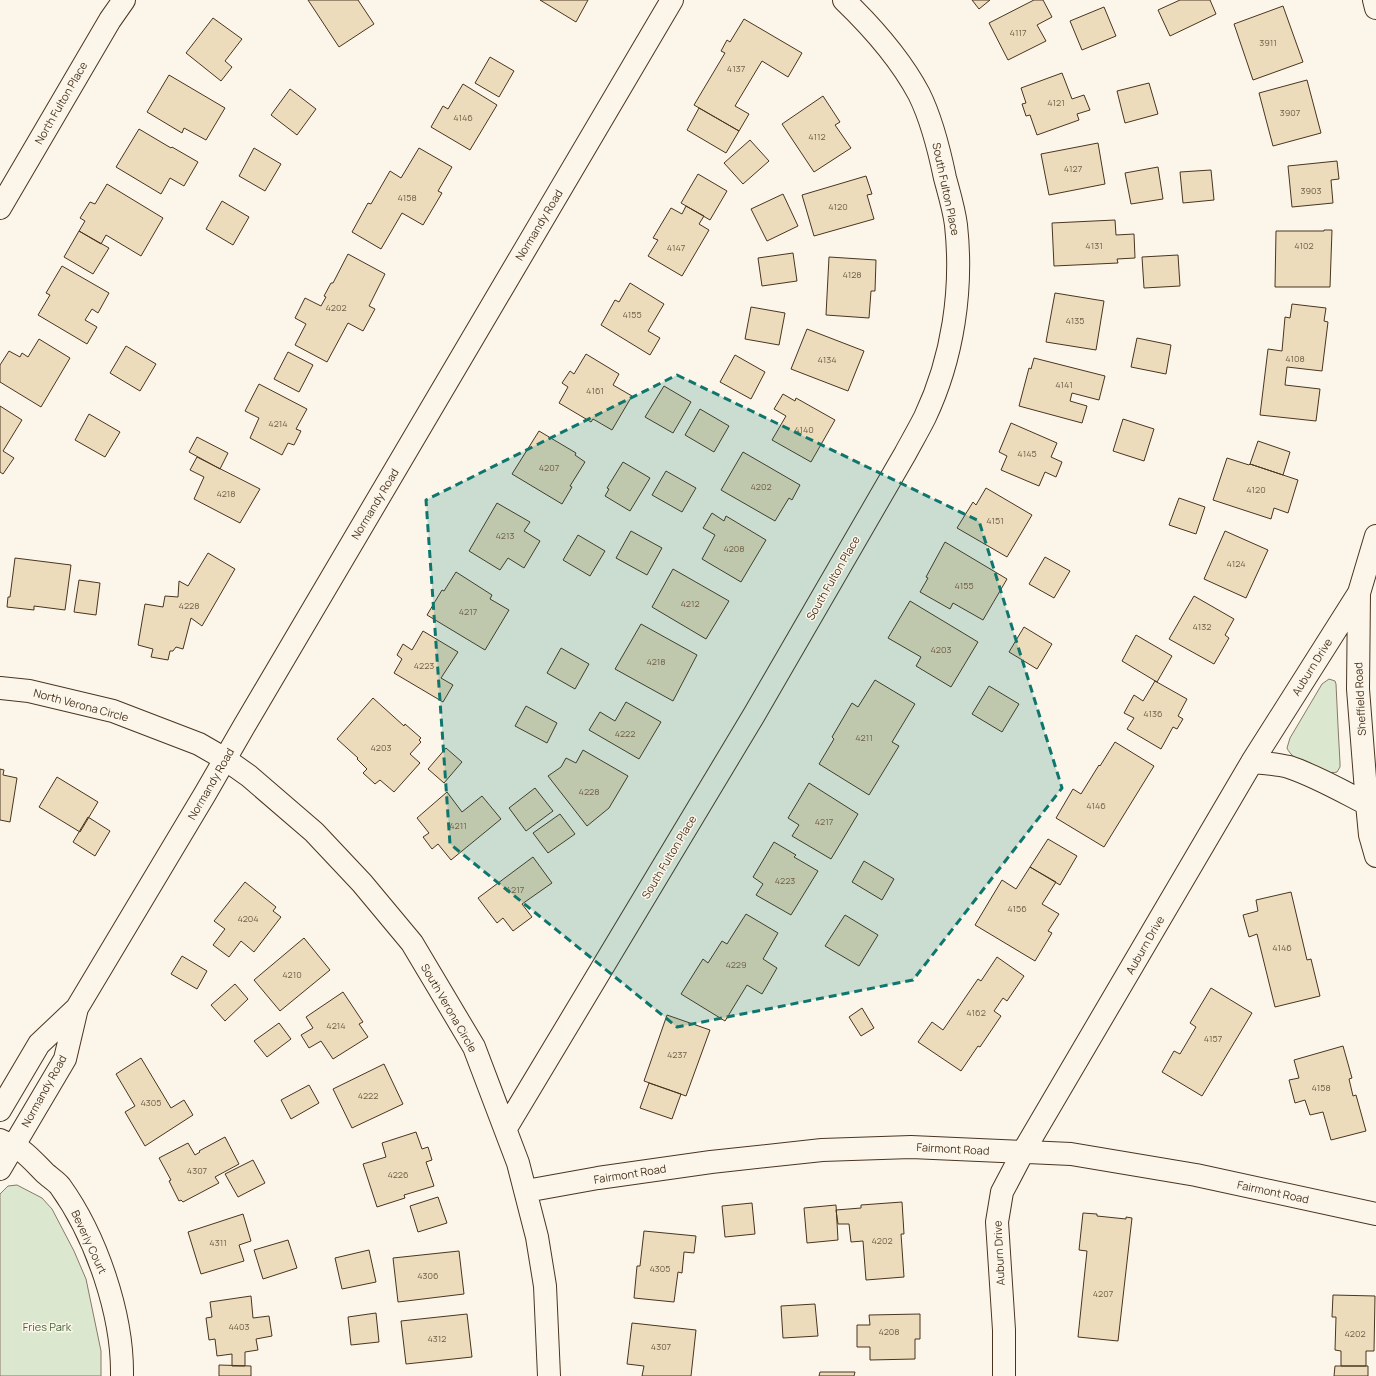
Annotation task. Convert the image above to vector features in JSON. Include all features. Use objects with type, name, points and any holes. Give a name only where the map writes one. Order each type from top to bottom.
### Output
[{"type":"street","name":"North Fulton Place","points":[[0,208],[107,26],[124,0]]},
{"type":"street","name":"Normandy Road","points":[[0,1110],[39,1044],[77,1008],[672,0]]},
{"type":"street","name":"South Fulton Place","points":[[506,1128],[750,722],[905,454],[925,417],[942,372],[954,317],[958,281],[958,246],[956,223],[941,158],[932,127],[922,101],[904,69],[874,30],[844,0]]},
{"type":"street","points":[[1374,0],[1376,8]]},
{"type":"street","name":"Auburn Drive","points":[[1004,1376],[1004,1330],[996,1222],[1002,1192],[1023,1152],[1252,762],[1359,593],[1376,536]]},
{"type":"street","name":"Sheffield Road","points":[[1359,593],[1358,689],[1370,835],[1376,856]]},
{"type":"street","name":"North Verona Circle","points":[[0,688],[29,691],[113,711],[199,744],[225,759]]},
{"type":"street","name":"South Verona Circle","points":[[225,759],[249,776],[314,832],[362,883],[412,944],[474,1047],[506,1128],[526,1191],[545,1286],[549,1376]]},
{"type":"street","points":[[1252,762],[1272,763],[1289,767],[1310,775],[1367,804]]},
{"type":"street","name":"Normandy Road","points":[[0,1169],[7,1143],[65,1059],[77,1008]]},
{"type":"street","name":"Beverly Court","points":[[7,1143],[22,1151],[59,1185],[76,1212],[103,1271],[113,1304],[120,1336],[122,1376]]},
{"type":"street","name":"Fairmont Road","points":[[526,1191],[598,1178],[711,1162],[822,1150],[912,1147],[1071,1154],[1196,1175],[1376,1214]]},
{"type":"highlighted area","points":[[677,375],[979,521],[1062,788],[913,980],[677,1027],[450,844],[426,500]]},
{"type":"green space","points":[[1329,679],[1335,681],[1336,684],[1340,763],[1340,767],[1337,772],[1331,773],[1317,770],[1309,766],[1295,758],[1287,748],[1290,738],[1322,684]]},
{"type":"green space","name":"Fries Park","points":[[17,1185],[42,1198],[52,1209],[74,1251],[86,1279],[101,1351],[101,1376],[0,1376],[0,1194],[8,1186]]},
{"type":"building","points":[[308,0],[358,0],[374,24],[339,47]]},
{"type":"building","points":[[540,0],[588,0],[576,22]]},
{"type":"building","points":[[972,0],[990,0],[979,9]]},
{"type":"building","points":[[1034,0],[1043,0],[1052,17],[1037,25],[1046,41],[1008,60],[989,23]]},
{"type":"building","points":[[1180,0],[1210,0],[1216,14],[1170,36],[1158,10]]},
{"type":"building","points":[[1283,6],[1303,62],[1253,80],[1234,24]]},
{"type":"building","points":[[1104,7],[1116,36],[1082,50],[1070,21]]},
{"type":"building","points":[[213,18],[242,39],[225,61],[232,67],[221,81],[186,53]]},
{"type":"building","points":[[744,19],[802,53],[788,77],[762,61],[735,106],[749,114],[739,131],[694,105],[725,53],[721,51],[727,40],[730,42]]},
{"type":"building","points":[[490,57],[514,71],[499,97],[475,83]]},
{"type":"building","points":[[1062,73],[1072,99],[1084,95],[1090,110],[1077,114],[1079,120],[1037,135],[1030,115],[1026,116],[1022,104],[1026,103],[1021,88]]},
{"type":"building","points":[[169,75],[225,108],[206,140],[184,128],[182,133],[147,112]]},
{"type":"building","points":[[1307,80],[1321,133],[1273,146],[1259,93]]},
{"type":"building","points":[[1149,83],[1158,114],[1125,123],[1117,91]]},
{"type":"building","points":[[463,84],[497,105],[470,150],[431,127],[443,106],[448,109]]},
{"type":"building","points":[[290,89],[316,109],[297,135],[271,115]]},
{"type":"building","points":[[823,96],[840,122],[835,125],[851,148],[814,172],[782,124]]},
{"type":"building","points":[[699,108],[739,131],[726,153],[687,130]]},
{"type":"building","points":[[139,129],[198,162],[184,186],[170,178],[161,194],[116,167]]},
{"type":"building","points":[[750,140],[769,161],[743,184],[724,163]]},
{"type":"building","points":[[1098,143],[1105,184],[1049,195],[1041,154]]},
{"type":"building","points":[[254,148],[281,164],[265,191],[239,176]]},
{"type":"building","points":[[419,148],[452,167],[438,191],[442,193],[423,225],[402,213],[381,249],[352,232],[368,203],[371,204],[390,171],[401,178]]},
{"type":"building","points":[[1337,161],[1339,179],[1331,180],[1333,203],[1292,207],[1288,166]]},
{"type":"building","points":[[1158,167],[1163,199],[1131,204],[1125,173]]},
{"type":"building","points":[[1211,170],[1214,200],[1183,203],[1180,172]]},
{"type":"building","points":[[698,174],[727,191],[710,220],[681,203]]},
{"type":"building","points":[[866,176],[872,194],[867,195],[874,219],[814,236],[802,195]]},
{"type":"building","points":[[107,184],[163,218],[141,256],[106,235],[101,244],[79,231],[85,221],[80,218],[90,202],[95,204]]},
{"type":"building","points":[[783,194],[798,226],[767,241],[751,209]]},
{"type":"building","points":[[222,201],[249,217],[233,245],[206,229]]},
{"type":"building","points":[[686,206],[704,216],[699,224],[709,230],[682,276],[648,256],[658,240],[653,238],[671,208],[682,214]]},
{"type":"building","points":[[1115,220],[1116,235],[1134,234],[1135,258],[1117,259],[1118,263],[1054,266],[1052,223]]},
{"type":"building","points":[[1332,230],[1330,287],[1275,287],[1276,231]]},
{"type":"building","points":[[79,231],[109,248],[93,274],[64,257]]},
{"type":"building","points":[[793,253],[797,281],[762,286],[758,258]]},
{"type":"building","points":[[348,254],[385,274],[369,306],[375,309],[363,331],[348,323],[327,362],[295,345],[306,324],[295,318],[305,298],[321,306],[326,297],[324,296],[331,283],[333,283]]},
{"type":"building","points":[[1178,255],[1180,286],[1144,288],[1142,257]]},
{"type":"building","points":[[829,257],[876,260],[875,291],[871,291],[869,318],[826,315]]},
{"type":"building","points":[[62,266],[109,293],[98,313],[92,309],[85,320],[97,327],[87,344],[38,315],[50,295],[46,293]]},
{"type":"building","points":[[630,283],[664,304],[648,331],[660,338],[650,355],[601,325],[615,300],[619,302]]},
{"type":"building","points":[[1055,293],[1104,301],[1096,350],[1046,342]]},
{"type":"building","points":[[1292,304],[1326,308],[1324,321],[1328,322],[1322,371],[1287,367],[1285,385],[1320,389],[1316,421],[1260,415],[1268,349],[1282,351],[1285,317],[1290,318]]},
{"type":"building","points":[[751,307],[785,313],[779,345],[745,339]]},
{"type":"building","points":[[807,329],[864,351],[848,391],[791,369]]},
{"type":"building","points":[[1137,338],[1171,345],[1166,374],[1131,367]]},
{"type":"building","points":[[39,339],[70,358],[41,407],[0,382],[0,365],[9,351],[20,357],[22,353],[28,357]]},
{"type":"building","points":[[126,346],[156,364],[140,391],[110,373]]},
{"type":"building","points":[[288,352],[313,365],[299,392],[274,379]]},
{"type":"building","points":[[586,354],[619,374],[613,385],[632,396],[612,430],[593,419],[591,422],[559,403],[568,387],[562,383],[570,371],[574,374]]},
{"type":"building","points":[[735,355],[765,372],[751,399],[720,382]]},
{"type":"building","points":[[1034,358],[1105,376],[1099,400],[1072,393],[1070,401],[1087,406],[1082,423],[1019,406],[1029,368],[1031,369]]},
{"type":"building","points":[[259,384],[307,409],[296,429],[301,431],[294,445],[288,443],[282,455],[250,438],[259,418],[245,411]]},
{"type":"building","points":[[664,386],[691,402],[673,433],[645,417]]},
{"type":"building","points":[[783,394],[795,401],[796,398],[835,420],[811,462],[772,440],[786,416],[774,409]]},
{"type":"building","points":[[0,406],[22,420],[3,451],[14,458],[3,474],[0,472]]},
{"type":"building","points":[[700,409],[729,426],[714,452],[685,435]]},
{"type":"building","points":[[89,414],[120,432],[105,457],[75,440]]},
{"type":"building","points":[[1123,419],[1154,429],[1144,461],[1113,451]]},
{"type":"building","points":[[1011,423],[1057,443],[1051,457],[1062,462],[1056,477],[1045,472],[1039,486],[1001,470],[1007,456],[999,452]]},
{"type":"building","points":[[539,431],[576,453],[575,455],[585,462],[570,486],[572,487],[562,504],[512,474]]},
{"type":"building","points":[[197,437],[228,453],[220,469],[189,452]]},
{"type":"building","points":[[1258,441],[1290,452],[1283,475],[1250,464]]},
{"type":"building","points":[[743,452],[800,485],[792,500],[789,498],[775,521],[721,490]]},
{"type":"building","points":[[197,457],[260,489],[240,523],[194,499],[204,477],[190,470]]},
{"type":"building","points":[[1227,458],[1298,480],[1288,513],[1274,508],[1271,519],[1213,500]]},
{"type":"building","points":[[623,462],[650,478],[630,511],[605,496],[609,489],[607,488]]},
{"type":"building","points":[[666,471],[696,488],[682,512],[652,495]]},
{"type":"building","points":[[986,488],[1032,515],[1007,557],[957,528],[973,502],[976,505]]},
{"type":"building","points":[[1179,498],[1205,507],[1196,534],[1169,525]]},
{"type":"building","points":[[497,503],[530,522],[524,531],[540,541],[524,568],[508,558],[500,570],[469,551]]},
{"type":"building","points":[[712,513],[724,521],[726,516],[766,540],[741,582],[702,559],[715,535],[703,528]]},
{"type":"building","points":[[631,531],[662,548],[647,575],[616,558]]},
{"type":"building","points":[[1225,531],[1268,550],[1246,598],[1204,579]]},
{"type":"building","points":[[578,535],[605,551],[590,576],[563,560]]},
{"type":"building","points":[[945,542],[1007,579],[983,620],[953,603],[950,609],[920,592],[928,578],[926,577]]},
{"type":"building","points":[[208,553],[235,569],[202,626],[191,618],[183,649],[176,647],[173,651],[170,651],[168,660],[151,657],[153,649],[138,645],[145,604],[163,607],[165,596],[178,597],[179,581],[188,586]]},
{"type":"building","points":[[1045,557],[1070,571],[1054,598],[1029,584]]},
{"type":"building","points":[[15,558],[71,565],[65,610],[34,606],[34,610],[7,607],[8,597],[10,597]]},
{"type":"building","points":[[673,569],[729,601],[706,639],[652,607]]},
{"type":"building","points":[[456,572],[492,595],[490,599],[509,610],[485,650],[427,615],[442,590],[444,591]]},
{"type":"building","points":[[79,580],[100,583],[96,615],[74,612]]},
{"type":"building","points":[[1194,596],[1234,619],[1225,635],[1229,638],[1214,664],[1169,639]]},
{"type":"building","points":[[910,601],[978,642],[951,687],[916,666],[921,657],[888,638]]},
{"type":"building","points":[[641,624],[697,655],[673,701],[615,669]]},
{"type":"building","points":[[1024,627],[1052,644],[1037,669],[1009,652]]},
{"type":"building","points":[[423,631],[458,652],[441,678],[453,685],[443,702],[394,673],[402,659],[397,655],[403,644],[412,650]]},
{"type":"building","points":[[1136,635],[1172,656],[1157,682],[1122,661]]},
{"type":"building","points":[[561,648],[589,664],[575,689],[547,673]]},
{"type":"building","points":[[875,680],[915,704],[892,742],[899,746],[869,795],[819,764],[834,739],[832,737],[852,703],[858,707]]},
{"type":"building","points":[[1155,681],[1187,699],[1178,716],[1183,719],[1177,729],[1173,727],[1161,749],[1127,729],[1134,718],[1124,713],[1134,695],[1143,701]]},
{"type":"building","points":[[989,686],[1019,704],[1002,732],[972,714]]},
{"type":"building","points":[[373,698],[404,726],[405,724],[421,738],[419,740],[421,742],[410,754],[420,763],[394,792],[380,780],[375,784],[363,773],[367,769],[357,759],[358,758],[337,739]]},
{"type":"building","points":[[626,702],[661,722],[639,759],[589,730],[600,712],[615,721]]},
{"type":"building","points":[[526,706],[557,723],[547,743],[515,726]]},
{"type":"building","points":[[1115,742],[1154,766],[1104,847],[1056,818],[1073,789],[1081,794]]},
{"type":"building","points":[[446,748],[462,762],[444,783],[428,769]]},
{"type":"building","points":[[583,750],[628,776],[609,808],[587,826],[548,776],[561,767],[566,758],[576,763]]},
{"type":"building","points":[[0,769],[4,770],[3,775],[17,778],[10,822],[0,820]]},
{"type":"building","points":[[57,777],[98,802],[80,832],[39,807]]},
{"type":"building","points":[[809,783],[858,814],[831,859],[792,836],[799,825],[788,818]]},
{"type":"building","points":[[535,788],[553,811],[526,831],[509,808]]},
{"type":"building","points":[[447,792],[462,812],[482,796],[501,819],[451,860],[438,844],[432,849],[423,837],[429,833],[417,818]]},
{"type":"building","points":[[560,814],[575,834],[548,853],[533,833]]},
{"type":"building","points":[[88,817],[110,831],[95,856],[73,842]]},
{"type":"building","points":[[1048,839],[1077,856],[1060,885],[1030,867]]},
{"type":"building","points":[[774,842],[796,855],[794,857],[818,871],[791,915],[756,895],[763,884],[753,877]]},
{"type":"building","points":[[533,857],[552,883],[522,904],[532,917],[513,931],[503,918],[497,923],[478,898]]},
{"type":"building","points":[[864,861],[894,879],[882,900],[852,882]]},
{"type":"building","points":[[1030,867],[1056,882],[1042,904],[1059,914],[1048,931],[1052,933],[1035,961],[975,925],[1002,880],[1016,889]]},
{"type":"building","points":[[245,882],[276,907],[273,911],[281,917],[254,952],[241,941],[229,957],[213,945],[225,929],[214,921]]},
{"type":"building","points":[[1291,892],[1307,960],[1311,959],[1320,996],[1275,1007],[1257,934],[1249,937],[1243,915],[1258,911],[1256,900]]},
{"type":"building","points":[[746,914],[778,933],[763,959],[777,968],[762,994],[747,985],[725,1021],[681,994],[703,959],[708,963],[722,941],[727,944]]},
{"type":"building","points":[[845,915],[878,935],[859,966],[825,946]]},
{"type":"building","points":[[304,938],[330,970],[280,1011],[254,980]]},
{"type":"building","points":[[182,956],[207,971],[197,989],[171,974]]},
{"type":"building","points":[[997,957],[1024,976],[1007,1001],[1003,998],[994,1011],[1001,1016],[980,1047],[978,1046],[961,1071],[918,1042],[932,1022],[943,1030],[978,979],[981,981]]},
{"type":"building","points":[[235,984],[248,999],[225,1021],[211,1005]]},
{"type":"building","points":[[1211,988],[1252,1013],[1202,1096],[1162,1072],[1174,1051],[1180,1054],[1196,1027],[1190,1023]]},
{"type":"building","points":[[343,992],[363,1022],[359,1024],[368,1037],[333,1059],[321,1041],[309,1048],[301,1035],[313,1028],[306,1017]]},
{"type":"building","points":[[862,1008],[874,1028],[861,1036],[849,1017]]},
{"type":"building","points":[[667,1015],[710,1030],[686,1096],[644,1081]]},
{"type":"building","points":[[279,1023],[291,1039],[267,1057],[254,1041]]},
{"type":"building","points":[[1343,1046],[1352,1078],[1349,1079],[1353,1096],[1356,1095],[1366,1131],[1331,1140],[1323,1112],[1310,1115],[1305,1100],[1295,1103],[1289,1080],[1299,1078],[1294,1060]]},
{"type":"building","points":[[141,1058],[171,1108],[184,1100],[193,1115],[145,1146],[125,1112],[135,1106],[116,1074]]},
{"type":"building","points":[[384,1064],[403,1104],[352,1128],[333,1089]]},
{"type":"building","points":[[649,1083],[681,1094],[672,1119],[640,1108]]},
{"type":"building","points":[[309,1085],[319,1103],[291,1119],[281,1100]]},
{"type":"building","points":[[416,1132],[422,1149],[428,1147],[432,1160],[426,1162],[434,1186],[404,1195],[405,1198],[377,1207],[363,1164],[386,1157],[382,1143]]},
{"type":"building","points":[[225,1137],[239,1164],[215,1177],[219,1183],[183,1202],[181,1200],[179,1201],[169,1181],[171,1180],[159,1158],[188,1143],[195,1155],[200,1152],[199,1151]]},
{"type":"building","points":[[253,1160],[265,1183],[238,1197],[225,1174]]},
{"type":"building","points":[[438,1197],[447,1223],[418,1232],[410,1206]]},
{"type":"building","points":[[902,1202],[904,1234],[901,1234],[904,1277],[866,1280],[863,1241],[851,1242],[849,1224],[838,1224],[836,1210],[861,1208],[861,1205]]},
{"type":"building","points":[[752,1203],[755,1234],[725,1237],[722,1206]]},
{"type":"building","points":[[836,1205],[838,1240],[807,1243],[804,1208]]},
{"type":"building","points":[[1083,1213],[1126,1219],[1126,1217],[1132,1218],[1118,1341],[1078,1337],[1087,1251],[1079,1250]]},
{"type":"building","points":[[243,1214],[251,1241],[239,1245],[244,1261],[201,1274],[188,1232]]},
{"type":"building","points":[[644,1231],[696,1236],[694,1253],[684,1252],[682,1273],[678,1272],[674,1302],[634,1298],[637,1266],[640,1266]]},
{"type":"building","points":[[288,1240],[297,1268],[263,1279],[254,1250]]},
{"type":"building","points":[[369,1250],[376,1282],[342,1289],[335,1258]]},
{"type":"building","points":[[459,1251],[464,1294],[398,1302],[393,1258]]},
{"type":"building","points":[[1333,1295],[1375,1296],[1374,1351],[1366,1351],[1366,1366],[1341,1366],[1341,1351],[1335,1350],[1336,1317],[1332,1317]]},
{"type":"building","points":[[251,1296],[253,1318],[269,1316],[272,1336],[256,1339],[258,1350],[245,1352],[245,1366],[232,1366],[232,1354],[217,1356],[215,1339],[209,1340],[206,1318],[212,1317],[210,1302]]},
{"type":"building","points":[[815,1304],[818,1336],[783,1338],[781,1306]]},
{"type":"building","points":[[376,1313],[379,1342],[351,1345],[348,1317]]},
{"type":"building","points":[[467,1314],[472,1357],[406,1364],[401,1321]]},
{"type":"building","points":[[920,1314],[920,1339],[915,1339],[915,1359],[870,1360],[870,1347],[857,1347],[857,1325],[870,1325],[869,1315]]},
{"type":"building","points":[[632,1323],[696,1330],[691,1376],[642,1376],[644,1366],[627,1364]]},
{"type":"building","points":[[219,1365],[251,1366],[251,1376],[219,1376]]},
{"type":"building","points":[[1335,1366],[1368,1366],[1368,1376],[1334,1376]]},
{"type":"building","points":[[820,1372],[855,1372],[854,1376],[819,1376]]}]
